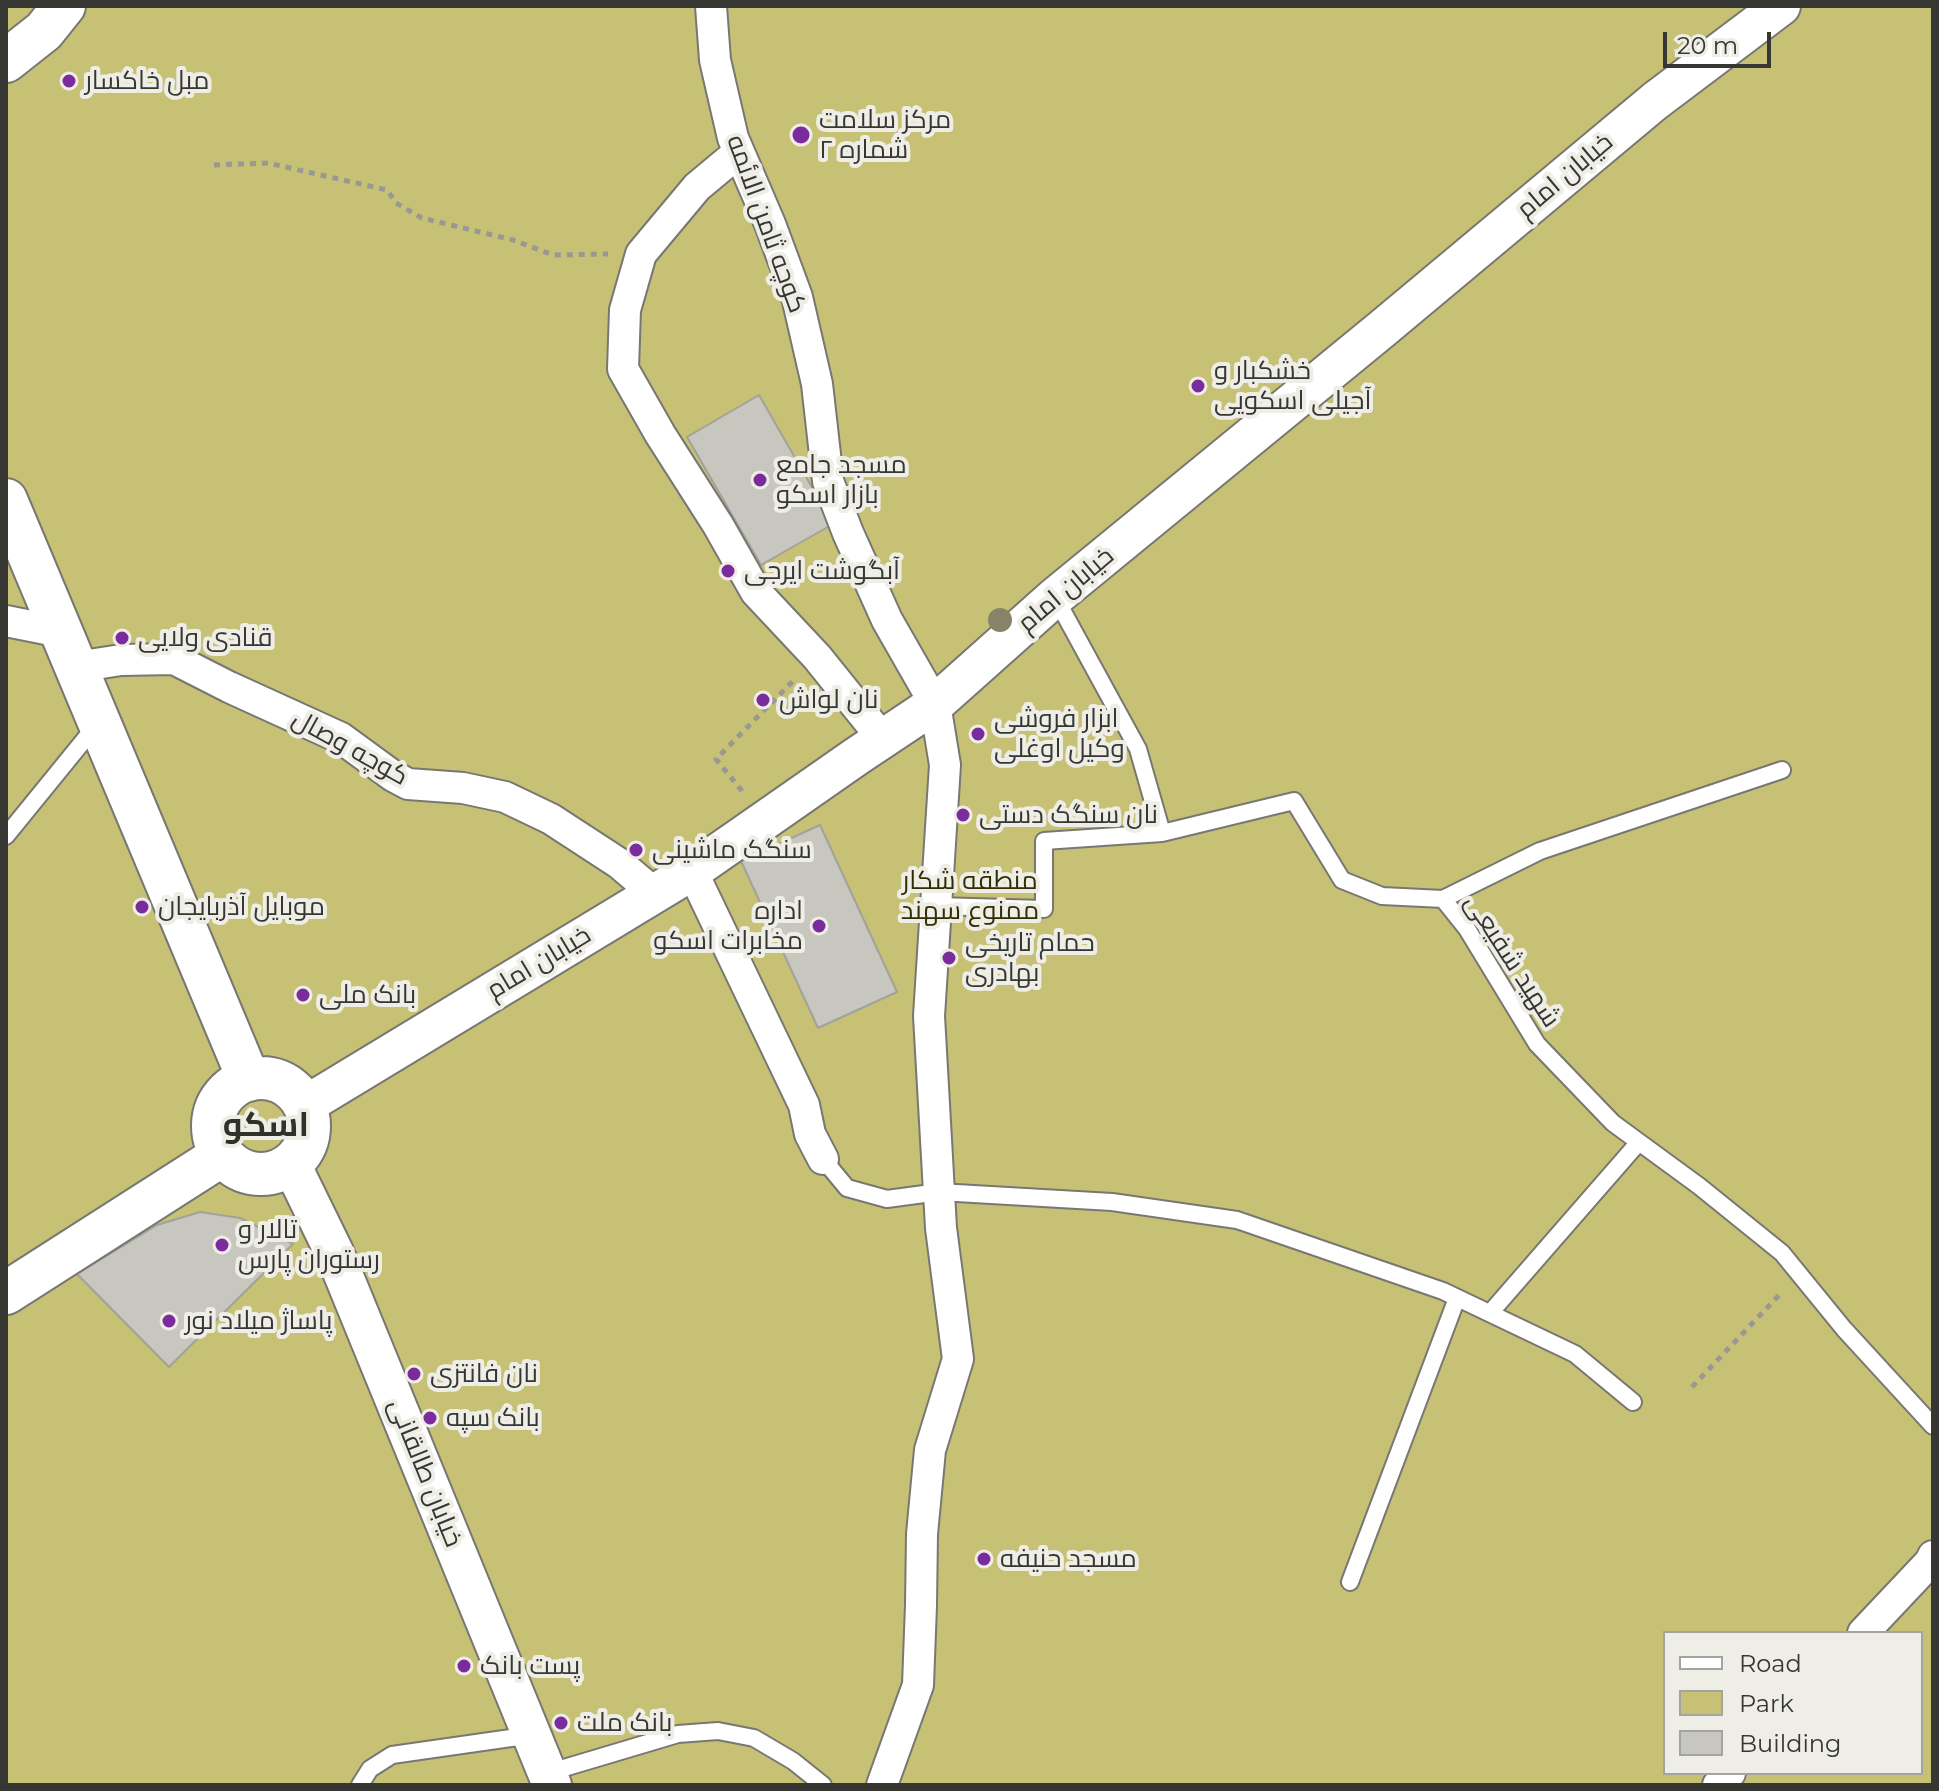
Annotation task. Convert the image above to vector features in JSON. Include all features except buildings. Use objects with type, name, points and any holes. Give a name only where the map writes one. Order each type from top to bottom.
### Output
[{"type":"main road","points":[[6,61],[44,31],[64,6]]},
{"type":"main road","points":[[6,500],[249,1080]]},
{"type":"main road","points":[[266,1079],[281,1083],[295,1093],[304,1106],[309,1122],[308,1137],[291,1164],[277,1172],[247,1173],[233,1166],[222,1155],[215,1141],[213,1126],[223,1097],[235,1086],[249,1080],[266,1079]]},
{"type":"main road","points":[[6,1293],[222,1155]]},
{"type":"street","name":"کوچه ثامن الائمه","points":[[711,6],[715,60],[733,138],[797,297],[817,384],[828,481],[887,620],[935,704]]},
{"type":"street","name":"خیابان امام","points":[[304,1106],[692,871],[935,704],[1055,597],[1655,101],[1781,6]]},
{"type":"street","points":[[739,152],[697,187],[641,254],[625,310],[623,369],[756,592],[817,657],[883,739]]},
{"type":"street","points":[[6,621],[69,650]]},
{"type":"street","name":"کوچه وصال","points":[[69,650],[121,660],[174,659],[341,738],[408,784],[463,788],[505,797],[551,819],[620,864],[654,893]]},
{"type":"street","points":[[882,1785],[918,1685],[922,1534],[930,1450],[958,1359],[941,1228],[929,1016],[945,765],[935,704]]},
{"type":"street","points":[[692,871],[804,1105],[810,1134],[823,1159]]},
{"type":"street","name":"خیابان طالقانی","points":[[291,1164],[334,1252],[550,1779]]},
{"type":"street","points":[[1865,1631],[1933,1556]]},
{"type":"lane","points":[[936,906],[1044,909],[1044,841],[1162,833],[1138,749],[1055,597]]},
{"type":"lane","points":[[6,836],[99,722]]},
{"type":"lane","points":[[1443,899],[1540,851],[1782,770]]},
{"type":"lane","name":"شهید شفیعی","points":[[1162,833],[1294,801],[1342,880],[1382,896],[1443,899],[1467,929],[1537,1044],[1613,1123],[1699,1186],[1782,1253],[1844,1329],[1933,1426]]},
{"type":"lane","points":[[1490,1313],[1639,1142]]},
{"type":"lane","points":[[823,1159],[847,1188],[887,1199],[939,1192],[1112,1202],[1237,1220],[1428,1286],[1490,1313],[1575,1354],[1633,1402]]},
{"type":"lane","points":[[1350,1582],[1457,1298]]},
{"type":"lane","points":[[550,1779],[678,1734],[718,1731],[754,1738],[793,1761],[823,1785]]},
{"type":"lane","points":[[360,1785],[370,1769],[392,1755],[532,1735]]},
{"type":"path","points":[[214,165],[268,163],[387,190],[396,203],[422,218],[513,240],[553,255],[641,254]]},
{"type":"path","points":[[765,820],[716,759],[817,657]]},
{"type":"path","points":[[1692,1387],[1799,1274]]},
{"type":"green space","name":"منطقه شکار ممنوع سهند","points":[[6,6],[1933,6],[1933,1785],[6,1785]]},
{"type":"place","name":"مبل خاکسار","points":[[69,81]]},
{"type":"place","name":"مرکز سلامت شماره ۲","points":[[801,135]]},
{"type":"place","name":"خشکبار و آجیلی اسکویی","points":[[1198,386]]},
{"type":"place","name":"مسجد جامع بازار اسکو","points":[[760,480]]},
{"type":"place","name":"آبگوشت ایرجی","points":[[728,571]]},
{"type":"place","name":"قنادی ولایی","points":[[122,638]]},
{"type":"place","name":"نان لواش","points":[[763,700]]},
{"type":"place","name":"ابزار فروشی وکیل اوغلی","points":[[978,734]]},
{"type":"place","name":"نان سنگک دستی","points":[[963,815]]},
{"type":"place","name":"سنگک ماشینی","points":[[636,850]]},
{"type":"place","name":"موبایل آذربایجان","points":[[142,907]]},
{"type":"place","name":"اداره مخابرات اسکو","points":[[819,926]]},
{"type":"place","name":"حمام تاریخی بهادری","points":[[949,958]]},
{"type":"place","name":"بانک ملی","points":[[303,995]]},
{"type":"place","name":"تالار و رستوران پارس","points":[[222,1245]]},
{"type":"place","name":"پاساژ میلاد نور","points":[[169,1321]]},
{"type":"place","name":"نان فانتزی","points":[[414,1374]]},
{"type":"place","name":"بانک سپه","points":[[430,1418]]},
{"type":"place","name":"مسجد حنیفه","points":[[984,1559]]},
{"type":"place","name":"پست بانک","points":[[464,1666]]},
{"type":"place","name":"بانک ملت","points":[[561,1723]]},
{"type":"district","name":"اسکو","points":[[266,1126]]}]
